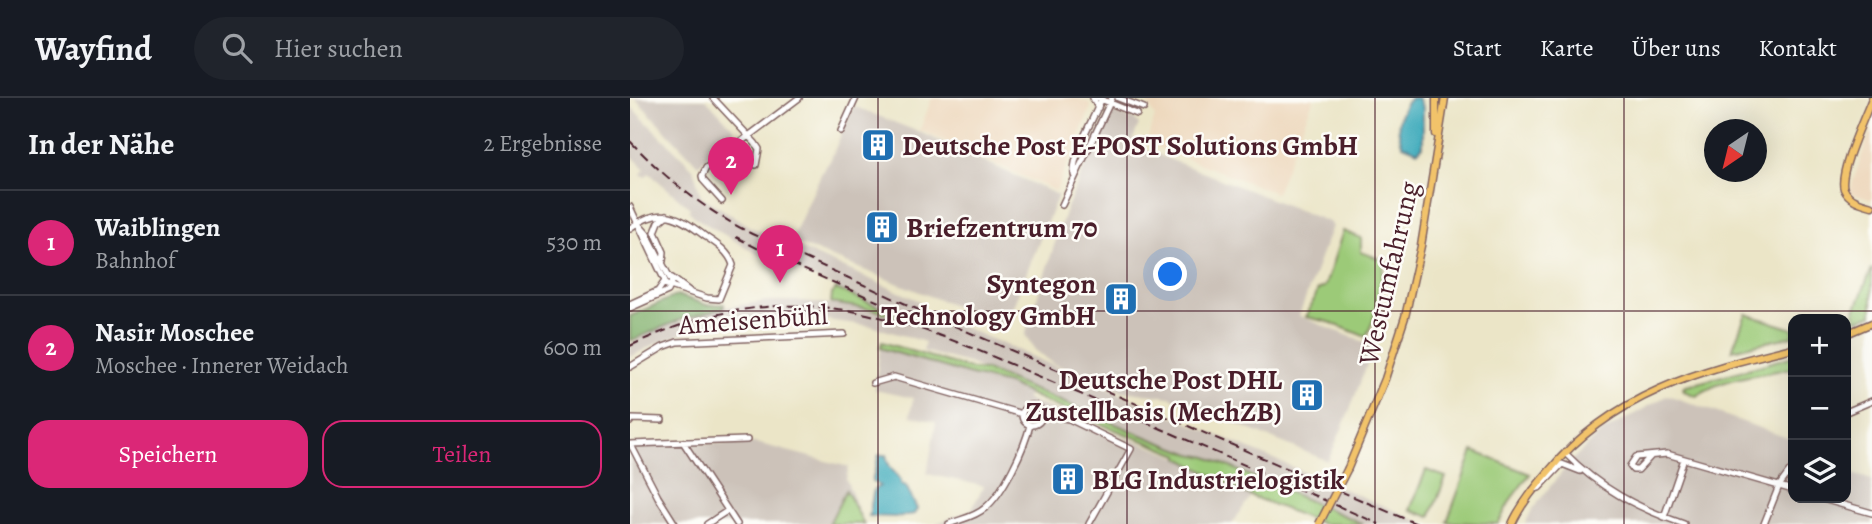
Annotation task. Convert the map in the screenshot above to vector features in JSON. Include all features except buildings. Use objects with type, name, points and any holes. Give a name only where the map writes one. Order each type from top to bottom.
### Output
[{"type":"main road","name":"Westumfahrung","points":[[1436,98],[1436,142]]},
{"type":"main road","name":"Westumfahrung","points":[[1319,524],[1348,468],[1385,379],[1405,317],[1421,246],[1445,98]]},
{"type":"main road","points":[[1872,99],[1842,179],[1847,194],[1853,200],[1872,206]]},
{"type":"main road","points":[[1851,332],[1872,324]]},
{"type":"main road","points":[[1512,524],[1533,490],[1564,452],[1592,427],[1639,397],[1702,372],[1788,349]]},
{"type":"street","points":[[713,98],[759,149],[756,165]]},
{"type":"street","points":[[722,201],[705,184],[702,176],[706,168],[799,98]]},
{"type":"street","points":[[841,131],[856,98]]},
{"type":"street","points":[[1074,175],[1074,168],[1098,108],[1098,98],[1110,100],[1137,114]]},
{"type":"street","points":[[1118,98],[1144,108]]},
{"type":"street","points":[[1062,205],[1110,100]]},
{"type":"street","points":[[630,208],[664,277],[664,284],[656,293],[630,306]]},
{"type":"street","points":[[630,228],[659,215],[676,216],[729,256],[733,264],[719,299],[664,284]]},
{"type":"street","points":[[663,262],[664,252],[655,232],[659,222],[667,215]]},
{"type":"street","points":[[637,223],[646,232],[672,278],[693,294]]},
{"type":"street","points":[[630,306],[658,297],[671,287],[672,278]]},
{"type":"street","name":"Ameisenbühl","points":[[630,367],[663,347],[677,342],[844,334]]},
{"type":"street","points":[[873,383],[894,377],[1022,414]]},
{"type":"street","points":[[1851,410],[1872,401]]},
{"type":"street","points":[[1042,414],[1038,423],[1030,425],[1024,421],[1022,414],[1024,408],[1031,405],[1038,407],[1042,414],[1069,419],[1131,449],[1089,524]]},
{"type":"street","points":[[630,422],[632,419],[662,420]]},
{"type":"street","points":[[949,524],[978,513],[990,504],[1019,456],[1030,425]]},
{"type":"street","points":[[675,524],[630,444],[747,440]]},
{"type":"street","points":[[683,442],[737,524]]},
{"type":"street","points":[[1564,452],[1592,478]]},
{"type":"street","points":[[1651,456],[1667,454],[1788,489]]},
{"type":"street","points":[[1664,517],[1684,459]]},
{"type":"street","points":[[1533,490],[1539,488],[1562,464],[1571,466],[1627,502],[1684,524]]},
{"type":"street","points":[[1764,524],[1779,486],[1788,474]]},
{"type":"street","points":[[1837,503],[1872,513]]},
{"type":"street","points":[[707,524],[727,511]]},
{"type":"shaded area","points":[[635,98],[706,99],[734,129],[733,134],[698,165]]},
{"type":"shaded area","points":[[932,98],[1077,98],[1089,103],[1091,107],[1056,191],[920,130]]},
{"type":"shaded area","points":[[1136,98],[1314,98],[1276,193],[1151,145],[1148,137],[1155,117],[1147,102]]},
{"type":"shaded area","points":[[630,106],[693,168],[701,196],[751,227],[920,301],[917,307],[935,315],[1426,524],[1363,524],[1207,457],[1149,438],[968,363],[923,351],[925,342],[871,326],[812,318],[745,321],[693,330],[659,342],[630,357],[630,344],[655,330],[726,307],[768,301],[804,301],[859,307],[930,328],[757,254],[696,218],[689,211],[690,208],[649,173],[645,177],[641,174],[645,169],[630,154]]},
{"type":"shaded area","points":[[853,106],[929,136],[1058,195],[1005,326],[791,241]]},
{"type":"shaded area","name":"Syntegon Technology GmbH","points":[[1112,112],[1134,119],[1139,124],[1131,144],[1329,222],[1332,226],[1299,316],[1374,346],[1328,461],[1169,397],[1121,391],[1054,364],[1035,350],[1025,335],[1065,212],[1108,114]]},
{"type":"shaded area","points":[[1872,126],[1872,200],[1849,193]]},
{"type":"shaded area","points":[[880,348],[1008,384],[1028,394],[1026,399],[1188,461],[1251,496],[1232,524],[935,524],[971,510],[984,486],[927,474],[936,422],[910,416],[913,398],[875,390]]},
{"type":"shaded area","points":[[1668,395],[1788,438],[1788,503],[1851,503],[1851,474],[1872,480],[1872,524],[1525,524],[1552,484],[1601,433]]},
{"type":"shaded area","points":[[756,443],[849,467],[846,479],[864,524],[630,524],[630,444]]},
{"type":"green space","points":[[1343,231],[1361,238],[1361,252],[1385,261],[1373,321],[1366,337],[1329,322],[1306,317],[1318,290],[1325,286]]},
{"type":"green space","points":[[1872,268],[1872,315],[1856,320],[1854,313]]},
{"type":"green space","points":[[836,289],[908,319],[907,321],[875,310],[831,303]]},
{"type":"green space","points":[[677,295],[707,305],[724,304],[724,308],[680,320],[630,341],[630,316]]},
{"type":"green space","points":[[1746,314],[1788,327],[1788,337],[1732,350]]},
{"type":"green space","points":[[882,342],[970,369],[986,370],[1149,438],[1191,454],[1207,457],[1363,524],[1323,524],[1251,496],[1179,458],[1179,455],[1055,406],[1008,384],[880,348]]},
{"type":"green space","points":[[1788,357],[1788,369],[1731,380],[1696,396],[1684,391],[1683,387]]},
{"type":"green space","points":[[1473,451],[1530,474],[1511,499],[1498,524],[1447,522]]},
{"type":"green space","points":[[1426,470],[1446,477],[1430,517],[1410,510]]},
{"type":"green space","points":[[846,490],[864,524],[829,524]]},
{"type":"water","points":[[1411,98],[1418,98],[1423,109],[1423,146],[1418,151],[1403,145],[1399,133],[1401,114]]},
{"type":"water","points":[[879,455],[886,455],[901,484],[906,486],[917,509],[914,514],[895,517],[869,516],[874,489],[880,486],[872,481]]},
{"type":"railway","points":[[630,141],[687,193],[752,234],[952,325],[1417,524]]},
{"type":"railway","points":[[736,237],[768,254],[879,302]]},
{"type":"railway","points":[[630,346],[699,319],[771,306],[820,307],[881,317],[1000,359],[1379,524]]},
{"type":"place","name":"Deutsche Post E-POST Solutions GmbH","points":[[878,145]]},
{"type":"place","name":"Nasir Moschee","points":[[731,195]]},
{"type":"place","name":"Briefzentrum 70","points":[[882,227]]},
{"type":"place","name":"Waiblingen","points":[[780,283]]},
{"type":"place","name":"Syntegon Technology GmbH","points":[[1121,299]]},
{"type":"place","name":"Deutsche Post DHL Zustellbasis (MechZB)","points":[[1307,395]]},
{"type":"place","name":"BLG Industrielogistik","points":[[1068,479]]}]
